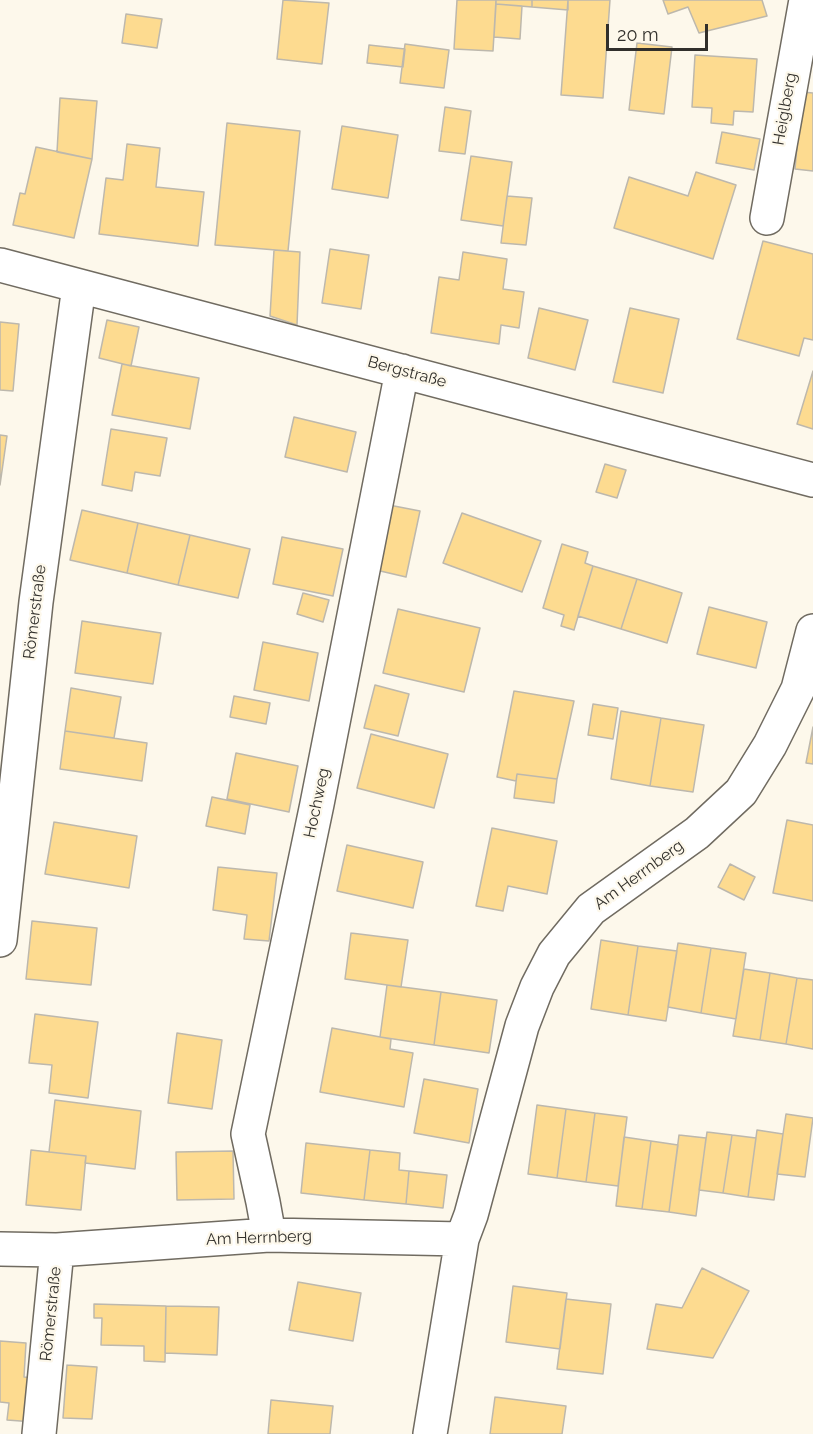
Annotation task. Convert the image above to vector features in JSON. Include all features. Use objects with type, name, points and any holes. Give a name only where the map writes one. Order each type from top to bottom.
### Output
[{"type":"street","name":"Heiglberg","points":[[767,218],[804,52],[806,0]]},
{"type":"street","name":"Bergstraße","points":[[0,265],[813,480]]},
{"type":"street","name":"Römerstraße","points":[[0,940],[36,602],[79,286]]},
{"type":"street","name":"Hochweg","points":[[268,1235],[248,1134],[315,816],[402,371]]},
{"type":"street","name":"Am Herrnberg","points":[[430,1434],[462,1239],[471,1215],[522,1026],[537,987],[554,954],[591,909],[697,832],[741,792],[770,745],[798,689],[813,631]]},
{"type":"street","name":"Am Herrnberg","points":[[57,1250],[268,1235],[462,1239]]},
{"type":"street","name":"Römerstraße","points":[[0,1250],[57,1250],[39,1434]]},
{"type":"building","points":[[283,0],[329,3],[322,64],[277,59]]},
{"type":"building","points":[[457,0],[496,0],[493,51],[454,49]]},
{"type":"building","points":[[496,0],[532,0],[532,7],[496,4]]},
{"type":"building","points":[[532,0],[568,0],[568,10],[532,7]]},
{"type":"building","points":[[568,0],[610,0],[603,98],[561,95]]},
{"type":"building","points":[[663,0],[762,0],[767,16],[699,33],[688,7],[668,14]]},
{"type":"building","points":[[496,4],[522,6],[520,39],[494,37]]},
{"type":"building","points":[[126,14],[162,19],[157,48],[122,43]]},
{"type":"building","points":[[637,43],[672,47],[664,114],[629,110]]},
{"type":"building","points":[[405,44],[449,50],[444,88],[400,83]]},
{"type":"building","points":[[369,45],[405,49],[403,67],[367,63]]},
{"type":"building","points":[[695,55],[757,59],[753,112],[734,111],[733,125],[711,123],[712,108],[692,107]]},
{"type":"building","points":[[802,92],[813,93],[813,171],[795,169]]},
{"type":"building","points":[[60,98],[97,101],[92,159],[57,152]]},
{"type":"building","points":[[445,107],[471,111],[465,154],[439,151]]},
{"type":"building","points":[[227,123],[300,131],[288,251],[215,245]]},
{"type":"building","points":[[342,126],[398,135],[388,198],[332,189]]},
{"type":"building","points":[[722,132],[760,139],[754,170],[716,163]]},
{"type":"building","points":[[127,144],[160,148],[156,187],[204,192],[198,246],[99,234],[106,178],[123,180]]},
{"type":"building","points":[[36,147],[92,159],[74,238],[13,225],[20,193],[25,194]]},
{"type":"building","points":[[471,156],[512,162],[503,226],[461,220]]},
{"type":"building","points":[[696,172],[736,185],[713,259],[614,228],[629,177],[688,196]]},
{"type":"building","points":[[507,196],[532,198],[526,245],[501,243]]},
{"type":"building","points":[[763,241],[813,254],[813,340],[804,338],[799,356],[737,339]]},
{"type":"building","points":[[330,249],[369,255],[361,309],[322,303]]},
{"type":"building","points":[[274,250],[300,252],[297,325],[270,316]]},
{"type":"building","points":[[463,252],[507,259],[503,289],[524,292],[519,328],[501,325],[499,344],[431,333],[439,277],[459,280]]},
{"type":"building","points":[[539,308],[588,320],[575,370],[528,358]]},
{"type":"building","points":[[630,308],[679,319],[663,393],[613,382]]},
{"type":"building","points":[[107,320],[139,327],[131,366],[99,358]]},
{"type":"building","points":[[0,322],[19,324],[13,391],[0,390]]},
{"type":"building","points":[[122,364],[199,378],[190,429],[112,415]]},
{"type":"building","points":[[813,371],[813,429],[797,424]]},
{"type":"building","points":[[294,417],[356,432],[347,472],[285,457]]},
{"type":"building","points":[[111,429],[167,438],[160,476],[135,472],[132,491],[102,485]]},
{"type":"building","points":[[0,435],[7,436],[0,485]]},
{"type":"building","points":[[605,464],[626,470],[617,498],[596,492]]},
{"type":"building","points":[[389,505],[420,511],[406,577],[376,570]]},
{"type":"building","points":[[82,510],[138,523],[127,573],[70,560]]},
{"type":"building","points":[[462,513],[541,541],[522,592],[443,563]]},
{"type":"building","points":[[138,523],[190,535],[178,585],[127,573]]},
{"type":"building","points":[[190,535],[250,549],[238,598],[178,585]]},
{"type":"building","points":[[282,537],[343,549],[333,596],[273,584]]},
{"type":"building","points":[[562,544],[588,552],[585,563],[593,566],[574,630],[561,626],[564,615],[543,608]]},
{"type":"building","points":[[593,566],[637,579],[621,629],[578,616]]},
{"type":"building","points":[[637,579],[682,593],[667,643],[621,629]]},
{"type":"building","points":[[303,593],[329,600],[323,622],[297,614]]},
{"type":"building","points":[[709,607],[767,622],[756,668],[697,654]]},
{"type":"building","points":[[398,609],[480,628],[464,692],[383,673]]},
{"type":"building","points":[[82,621],[161,633],[153,684],[75,673]]},
{"type":"building","points":[[263,642],[318,653],[309,701],[254,690]]},
{"type":"building","points":[[375,685],[409,694],[398,736],[364,728]]},
{"type":"building","points":[[71,688],[121,697],[114,738],[65,731]]},
{"type":"building","points":[[514,691],[574,701],[557,779],[517,774],[516,781],[497,777]]},
{"type":"building","points":[[234,696],[270,703],[266,724],[230,717]]},
{"type":"building","points":[[593,704],[618,708],[613,739],[588,735]]},
{"type":"building","points":[[621,711],[661,718],[650,786],[611,779]]},
{"type":"building","points":[[661,718],[704,725],[693,792],[650,786]]},
{"type":"building","points":[[813,727],[813,764],[806,763]]},
{"type":"building","points":[[65,731],[147,743],[142,781],[60,769]]},
{"type":"building","points":[[371,734],[448,754],[434,808],[357,788]]},
{"type":"building","points":[[236,753],[298,766],[289,812],[227,799]]},
{"type":"building","points":[[517,774],[557,779],[554,803],[514,798]]},
{"type":"building","points":[[212,797],[250,805],[245,834],[206,826]]},
{"type":"building","points":[[787,820],[813,825],[813,901],[773,893]]},
{"type":"building","points":[[54,822],[137,836],[129,888],[45,874]]},
{"type":"building","points":[[492,828],[557,841],[547,894],[508,886],[503,911],[476,906]]},
{"type":"building","points":[[347,845],[423,862],[413,908],[337,891]]},
{"type":"building","points":[[730,864],[755,877],[744,900],[718,887]]},
{"type":"building","points":[[218,867],[277,873],[269,941],[244,939],[247,915],[213,910]]},
{"type":"building","points":[[32,921],[97,928],[91,985],[26,979]]},
{"type":"building","points":[[351,933],[408,940],[401,987],[345,979]]},
{"type":"building","points":[[601,940],[638,946],[628,1015],[591,1009]]},
{"type":"building","points":[[678,943],[711,948],[701,1013],[668,1007]]},
{"type":"building","points":[[638,946],[677,951],[666,1021],[628,1015]]},
{"type":"building","points":[[711,948],[746,953],[736,1019],[701,1013]]},
{"type":"building","points":[[744,969],[770,973],[760,1040],[733,1036]]},
{"type":"building","points":[[770,973],[797,978],[786,1044],[760,1040]]},
{"type":"building","points":[[797,978],[813,980],[813,1049],[786,1044]]},
{"type":"building","points":[[387,985],[441,992],[434,1045],[380,1037]]},
{"type":"building","points":[[441,992],[497,1000],[489,1053],[434,1045]]},
{"type":"building","points":[[35,1014],[98,1022],[88,1098],[49,1093],[52,1065],[29,1063]]},
{"type":"building","points":[[332,1028],[391,1039],[390,1049],[413,1053],[404,1107],[320,1092]]},
{"type":"building","points":[[177,1033],[222,1040],[212,1109],[168,1103]]},
{"type":"building","points":[[424,1079],[478,1089],[469,1143],[414,1133]]},
{"type":"building","points":[[55,1100],[141,1111],[135,1169],[85,1163],[86,1156],[49,1152]]},
{"type":"building","points":[[537,1105],[566,1109],[557,1178],[528,1174]]},
{"type":"building","points":[[566,1109],[595,1113],[586,1182],[557,1178]]},
{"type":"building","points":[[595,1113],[627,1117],[618,1186],[586,1182]]},
{"type":"building","points":[[786,1114],[813,1118],[805,1177],[777,1174]]},
{"type":"building","points":[[757,1130],[783,1134],[774,1200],[748,1197]]},
{"type":"building","points":[[707,1132],[732,1135],[723,1193],[699,1190]]},
{"type":"building","points":[[679,1135],[706,1138],[696,1216],[669,1212]]},
{"type":"building","points":[[732,1135],[756,1138],[748,1197],[723,1193]]},
{"type":"building","points":[[624,1137],[651,1141],[642,1209],[616,1206]]},
{"type":"building","points":[[651,1141],[678,1145],[669,1212],[642,1209]]},
{"type":"building","points":[[306,1143],[370,1150],[364,1200],[301,1193]]},
{"type":"building","points":[[31,1150],[86,1156],[81,1210],[26,1205]]},
{"type":"building","points":[[370,1150],[400,1153],[399,1170],[409,1171],[406,1204],[364,1200]]},
{"type":"building","points":[[233,1151],[234,1199],[177,1200],[176,1152]]},
{"type":"building","points":[[409,1171],[447,1175],[443,1208],[406,1204]]},
{"type":"building","points":[[702,1268],[749,1291],[713,1358],[647,1349],[656,1304],[682,1308]]},
{"type":"building","points":[[298,1282],[361,1293],[353,1341],[289,1330]]},
{"type":"building","points":[[513,1286],[567,1293],[560,1349],[506,1342]]},
{"type":"building","points":[[566,1299],[611,1304],[603,1374],[557,1369]]},
{"type":"building","points":[[94,1304],[166,1306],[165,1362],[144,1361],[144,1346],[101,1345],[102,1318],[94,1318]]},
{"type":"building","points":[[166,1306],[219,1307],[217,1355],[165,1353]]},
{"type":"building","points":[[0,1341],[26,1343],[24,1377],[37,1378],[34,1422],[7,1420],[9,1403],[0,1402]]},
{"type":"building","points":[[67,1365],[97,1367],[92,1419],[63,1418]]},
{"type":"building","points":[[495,1397],[566,1406],[562,1434],[490,1434]]},
{"type":"building","points":[[271,1400],[333,1406],[330,1434],[268,1434]]}]
